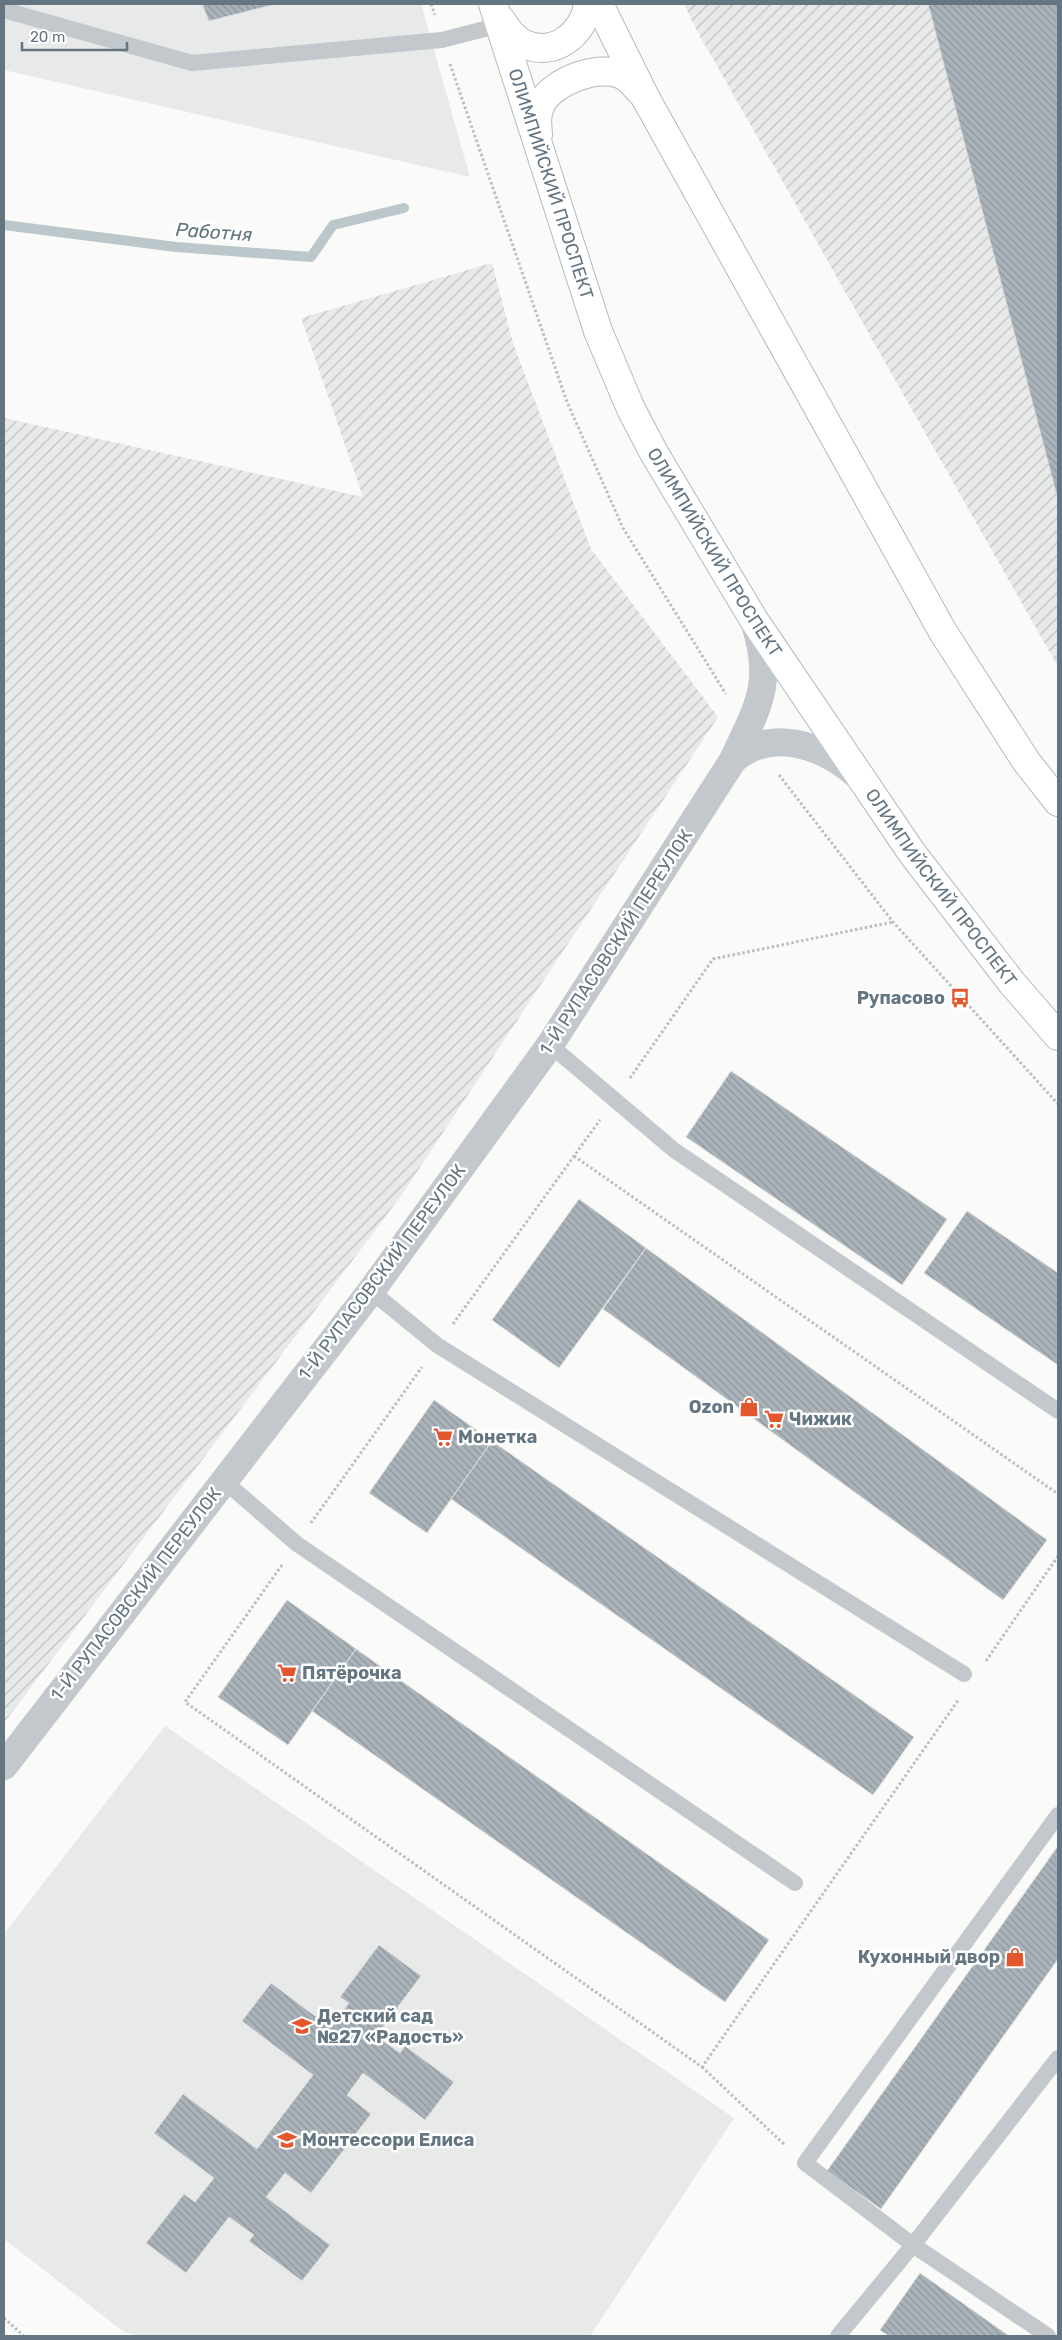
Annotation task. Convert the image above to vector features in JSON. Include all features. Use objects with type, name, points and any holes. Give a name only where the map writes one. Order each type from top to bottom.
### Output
[{"type":"main road","points":[[496,14],[509,32],[521,43],[535,47],[552,47],[568,41],[581,27],[588,4]]},
{"type":"main road","points":[[599,4],[645,97],[943,632],[1026,760],[1058,802]]},
{"type":"main road","name":"ОЛИМПИЙСКИЙ ПРОСПЕКТ","points":[[496,14],[598,331],[631,409],[654,453],[754,620],[862,780],[924,868],[1012,982],[1058,1036]]},
{"type":"main road","points":[[539,146],[536,116],[541,103],[564,83],[597,72],[613,72],[627,77],[645,97]]},
{"type":"street","name":"1-Й РУПАСОВСКИЙ ПЕРЕУЛОК","points":[[4,1766],[223,1480],[371,1291],[550,1045],[733,760],[753,718],[764,681],[765,664],[754,620]]},
{"type":"street","name":"1-Й РУПАСОВСКИЙ ПЕРЕУЛОК","points":[[733,760],[742,752],[762,744],[775,742],[800,744],[827,753],[844,763],[862,780]]},
{"type":"lane","points":[[4,10],[192,63],[442,40],[496,14]]},
{"type":"lane","points":[[550,1045],[674,1150],[1058,1412]]},
{"type":"lane","points":[[371,1291],[438,1345],[964,1674]]},
{"type":"lane","points":[[223,1480],[297,1544],[795,1883]]},
{"type":"lane","points":[[1048,2336],[913,2245],[805,2163],[1058,1815]]},
{"type":"lane","points":[[838,2336],[913,2245],[1058,2058]]},
{"type":"path","points":[[805,2163],[702,2067],[185,1702],[713,959],[893,922]]},
{"type":"path","points":[[574,1156],[1058,1494]]},
{"type":"path","points":[[983,1665],[1058,1556]]},
{"type":"path","points":[[702,2067],[962,1695]]},
{"type":"path","points":[[4,2318],[24,2336]]},
{"type":"shaded area","points":[[4,4],[421,4],[470,177],[4,70]]},
{"type":"shaded area","points":[[684,4],[1058,4],[1058,667],[696,29]]},
{"type":"shaded area","points":[[492,263],[513,343],[591,549],[718,717],[401,1196],[4,1723],[4,418],[363,497],[301,318]]},
{"type":"shaded area","name":"Детский сад №27 «Радость»","points":[[165,1726],[734,2118],[590,2336],[139,2336],[124,2332],[4,2239],[4,1934]]},
{"type":"building","points":[[202,4],[276,4],[209,21]]},
{"type":"building","points":[[928,4],[1058,4],[1058,500]]},
{"type":"building","points":[[731,1071],[947,1219],[902,1285],[686,1137]]},
{"type":"building","points":[[579,1199],[646,1248],[559,1368],[492,1320]]},
{"type":"building","points":[[967,1211],[1058,1273],[1058,1365],[924,1273]]},
{"type":"building","points":[[646,1248],[1047,1540],[1003,1600],[603,1309]]},
{"type":"building","points":[[434,1400],[492,1441],[427,1533],[369,1493]]},
{"type":"building","points":[[492,1441],[914,1737],[873,1795],[451,1499]]},
{"type":"building","name":"Пятёрочка","points":[[287,1600],[356,1649],[288,1745],[218,1697]]},
{"type":"building","points":[[356,1649],[769,1940],[725,2002],[312,1711]]},
{"type":"building","points":[[1058,1846],[1058,1959],[881,2209],[827,2171]]},
{"type":"building","points":[[379,1945],[421,1976],[376,2036],[400,2053],[405,2046],[454,2082],[425,2120],[363,2073],[347,2095],[371,2114],[311,2193],[285,2173],[266,2197],[330,2245],[302,2281],[249,2241],[254,2235],[229,2217],[186,2273],[146,2243],[184,2194],[195,2202],[214,2178],[154,2133],[183,2094],[257,2149],[313,2075],[242,2021],[271,1983],[331,2028],[349,2003],[340,1997]]},
{"type":"building","points":[[920,2273],[1009,2336],[889,2336],[880,2330]]},
{"type":"waterway","name":"Работня","points":[[4,225],[176,247],[311,257],[333,225],[404,208]]},
{"type":"place","name":"Рупасово","points":[[960,998]]},
{"type":"place","name":"Ozon","points":[[749,1407]]},
{"type":"place","name":"Чижик","points":[[774,1419]]},
{"type":"place","name":"Монетка","points":[[443,1437]]},
{"type":"place","name":"Пятёрочка","points":[[287,1673]]},
{"type":"place","name":"Кухонный двор","points":[[1015,1957]]},
{"type":"place","name":"Детский сад №27 «Радость»","points":[[302,2026]]},
{"type":"place","name":"Монтессори Елиса","points":[[287,2140]]}]
